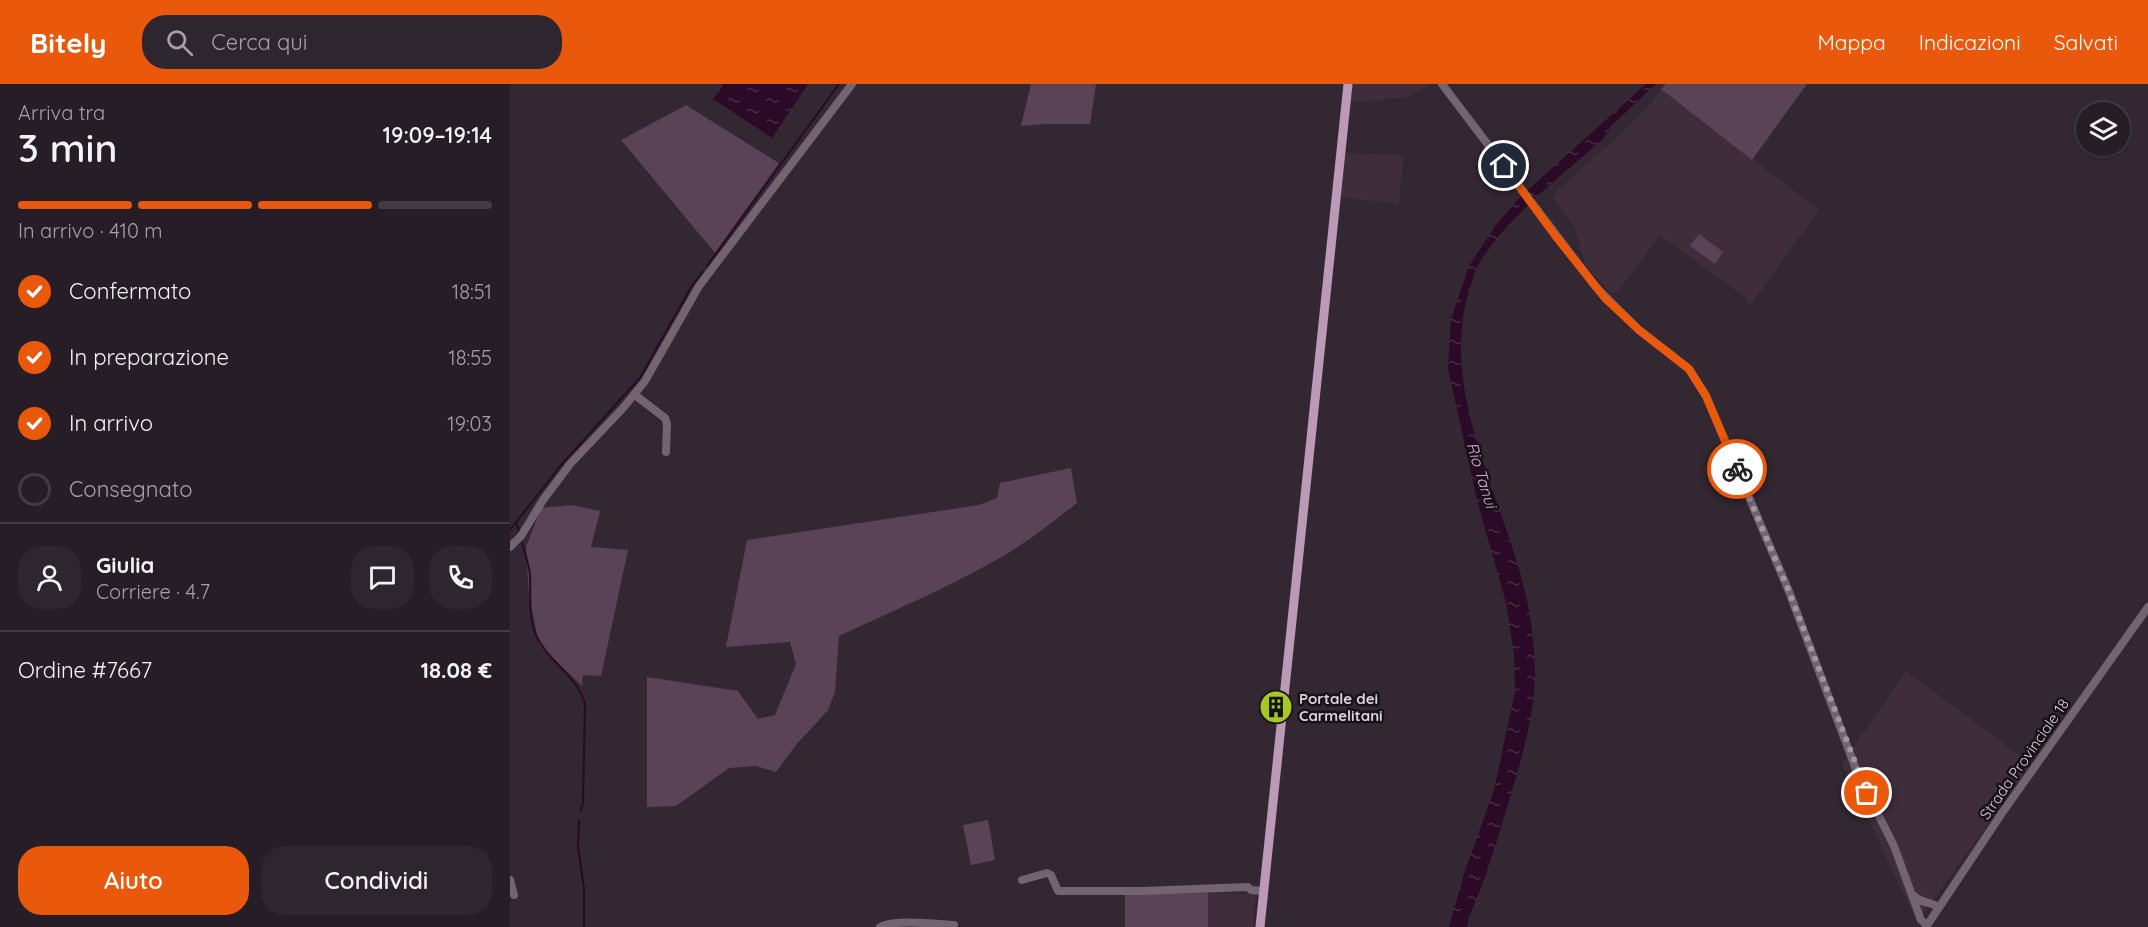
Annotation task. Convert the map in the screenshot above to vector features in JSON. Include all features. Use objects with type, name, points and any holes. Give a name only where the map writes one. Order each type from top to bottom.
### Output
[{"type":"main road","points":[[1260,927],[1348,84]]},
{"type":"street","points":[[510,547],[521,536],[543,500],[570,464],[635,395],[654,368],[699,286],[852,84]]},
{"type":"street","points":[[1442,84],[1605,298],[1639,330],[1689,369],[1706,396],[1788,589],[1857,772],[1894,846],[1921,920],[1926,926]]},
{"type":"street","points":[[635,395],[665,418],[664,446]]},
{"type":"street","name":"Strada Provinciale 18","points":[[1926,926],[2009,803],[2148,608]]},
{"type":"street","points":[[1022,880],[1047,873],[1051,875],[1058,891],[1248,887],[1251,890],[1263,891]]},
{"type":"street","points":[[510,880],[514,895]]},
{"type":"street","points":[[1910,892],[1923,903],[1938,907]]},
{"type":"street","points":[[880,927],[897,924],[954,925]]},
{"type":"shaded area","points":[[1031,84],[1096,84],[1090,124],[1021,126]]},
{"type":"shaded area","points":[[1352,84],[1431,84],[1408,97],[1349,103]]},
{"type":"shaded area","points":[[1666,84],[1807,84],[1752,160],[1661,89]]},
{"type":"shaded area","points":[[1661,89],[1819,210],[1750,306],[1746,298],[1660,235],[1619,290],[1611,293],[1586,266],[1573,224],[1553,199],[1558,190],[1616,138],[1652,102]]},
{"type":"shaded area","points":[[686,105],[779,163],[715,253],[621,140]]},
{"type":"shaded area","points":[[1345,153],[1404,155],[1399,204],[1340,197]]},
{"type":"shaded area","points":[[1699,234],[1723,252],[1715,264],[1690,246]]},
{"type":"shaded area","points":[[1071,468],[1077,503],[1033,537],[965,577],[839,636],[835,692],[828,710],[796,745],[776,772],[756,766],[729,768],[676,806],[647,807],[647,677],[738,691],[758,719],[775,715],[796,664],[790,642],[726,647],[747,540],[979,505],[997,498],[1000,483]]},
{"type":"shaded area","points":[[572,505],[600,511],[591,547],[628,550],[601,676],[583,675],[582,686],[539,645],[529,594],[526,547],[541,508]]},
{"type":"shaded area","points":[[1906,671],[2031,764],[1917,922],[1842,764]]},
{"type":"shaded area","points":[[988,820],[995,860],[971,865],[963,825]]},
{"type":"shaded area","points":[[1208,893],[1256,894],[1253,927],[1208,927]]},
{"type":"shaded area","points":[[1208,893],[1208,927],[1125,927],[1125,894]]},
{"type":"water","points":[[724,84],[808,84],[772,138],[713,99]]},
{"type":"water","name":"Rio Tanui","points":[[1646,84],[1656,84],[1611,126],[1604,138],[1535,198],[1502,232],[1477,267],[1470,288],[1462,326],[1462,365],[1467,404],[1477,444],[1516,559],[1526,596],[1530,613],[1535,672],[1533,705],[1527,738],[1491,859],[1467,927],[1449,927],[1464,874],[1494,790],[1515,691],[1514,654],[1506,603],[1477,500],[1448,369],[1451,319],[1469,266],[1495,226],[1521,196]]},
{"type":"waterway","points":[[707,266],[839,84]]},
{"type":"waterway","points":[[510,530],[562,464],[640,378],[690,289],[703,271]]},
{"type":"waterway","points":[[516,523],[519,531]]},
{"type":"waterway","points":[[522,543],[529,571],[533,628],[547,653],[576,685],[585,704],[581,811]]},
{"type":"waterway","points":[[579,820],[578,846],[584,889],[584,927]]},
{"type":"way so far","points":[[1737,469],[1788,589],[1867,793]]},
{"type":"place","name":"Portale dei Carmelitani","points":[[1276,707]]},
{"type":"route","points":[[1504,166],[1605,298],[1639,330],[1689,369],[1706,396],[1737,469]]}]
